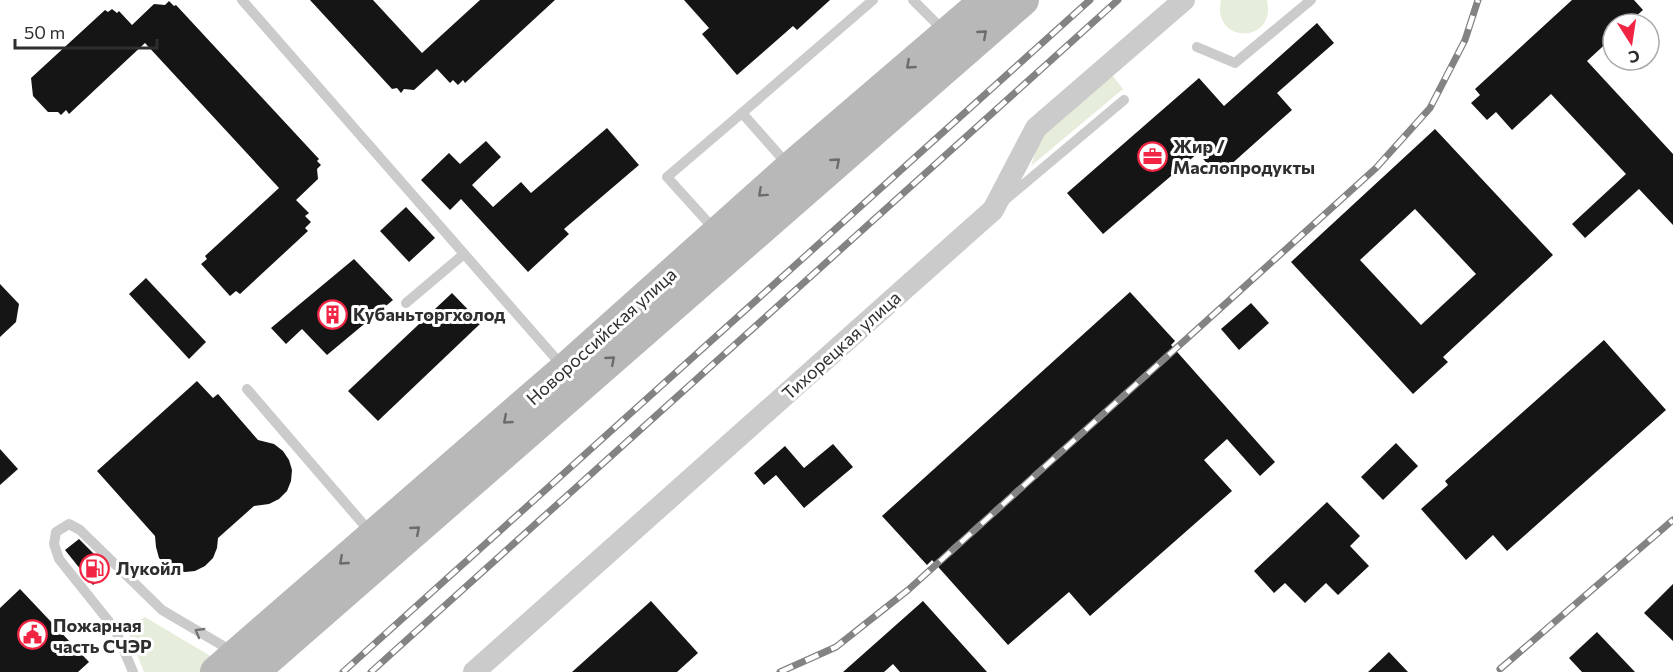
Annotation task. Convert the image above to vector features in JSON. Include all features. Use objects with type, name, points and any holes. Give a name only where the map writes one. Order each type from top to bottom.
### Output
[{"type":"main road","name":"Новороссийская улица","points":[[235,666],[573,378],[799,178],[947,34],[986,0]]},
{"type":"main road","name":"Новороссийская улица","points":[[235,666],[373,536],[573,378],[718,232],[799,178],[1023,0]]},
{"type":"street","name":"Тихорецкая улица","points":[[474,672],[993,210],[1036,128],[1184,0]]},
{"type":"lane","points":[[242,0],[573,378]]},
{"type":"lane","points":[[718,232],[667,177],[873,0]]},
{"type":"lane","points":[[913,0],[947,34]]},
{"type":"lane","points":[[1197,47],[1236,63],[1311,0]]},
{"type":"lane","points":[[993,210],[1124,100]]},
{"type":"lane","points":[[742,113],[799,178]]},
{"type":"lane","points":[[406,303],[464,254]]},
{"type":"lane","points":[[247,389],[373,536]]},
{"type":"lane","points":[[133,672],[115,629],[59,559],[54,544],[56,532],[69,524],[80,530],[162,610],[225,647],[235,666]]},
{"type":"green space","points":[[1221,0],[1267,0],[1267,15],[1263,25],[1254,31],[1244,33],[1234,31],[1225,25],[1221,14]]},
{"type":"green space","points":[[1113,76],[1123,89],[1031,166],[1039,140],[1075,106]]},
{"type":"green space","points":[[145,617],[217,660],[202,672],[144,672],[128,631]]},
{"type":"building","points":[[310,0],[373,0],[422,53],[480,0],[555,0],[465,83],[463,80],[458,85],[453,80],[450,83],[437,69],[414,90],[404,89],[401,93],[397,88],[392,89]]},
{"type":"building","points":[[684,0],[830,0],[797,30],[793,26],[737,75],[702,34],[709,28]]},
{"type":"building","points":[[1572,0],[1634,0],[1643,10],[1641,12],[1601,12],[1601,48],[1587,61],[1673,154],[1673,225],[1639,189],[1585,238],[1572,224],[1626,174],[1551,94],[1512,130],[1496,112],[1487,120],[1471,103],[1480,95],[1475,89]]},
{"type":"building","points":[[169,1],[174,6],[176,5],[319,159],[317,161],[321,165],[317,169],[318,179],[296,200],[309,213],[305,216],[311,222],[305,228],[308,231],[240,294],[236,291],[230,296],[201,264],[207,259],[205,256],[279,188],[145,43],[69,114],[66,110],[61,115],[58,112],[48,112],[33,96],[31,78],[105,10],[108,12],[112,9],[117,13],[119,11],[132,25],[154,4],[165,5]]},
{"type":"building","name":"Жир / Маслопродукты","points":[[1317,23],[1334,43],[1277,93],[1292,110],[1218,176],[1198,153],[1103,234],[1067,193],[1199,78],[1224,106]]},
{"type":"building","points":[[607,128],[639,165],[564,229],[569,234],[528,272],[461,199],[450,210],[421,180],[449,153],[460,164],[486,141],[501,157],[472,185],[493,207],[521,182],[531,193]]},
{"type":"building","points":[[1435,129],[1553,255],[1443,357],[1448,362],[1413,394],[1291,262]],"holes":[[[1415,209],[1476,274],[1421,325],[1360,260]]]},
{"type":"building","points":[[406,207],[435,238],[409,262],[380,231]]},
{"type":"building","name":"Кубаньторгхолод","points":[[354,259],[393,300],[327,355],[302,329],[286,344],[271,328]]},
{"type":"building","points":[[146,278],[206,342],[189,359],[129,294]]},
{"type":"building","points":[[0,284],[19,304],[16,322],[0,337]]},
{"type":"building","points":[[1130,292],[1175,341],[1171,345],[1275,462],[1260,476],[1227,439],[1204,460],[1232,491],[1090,616],[1069,592],[1008,645],[932,560],[927,565],[882,516]]},
{"type":"building","points":[[452,293],[481,323],[378,421],[348,391]]},
{"type":"building","points":[[1251,303],[1269,323],[1239,350],[1221,329]]},
{"type":"building","points":[[1604,340],[1666,410],[1507,551],[1493,535],[1466,560],[1421,509],[1448,485],[1445,481]]},
{"type":"building","points":[[197,381],[213,398],[218,394],[258,440],[274,444],[283,451],[292,470],[287,491],[279,499],[269,504],[254,506],[218,538],[213,558],[205,566],[195,571],[185,572],[175,570],[159,558],[155,536],[97,471]]},
{"type":"building","points":[[1396,443],[1418,466],[1383,500],[1361,477]]},
{"type":"building","points":[[833,444],[853,467],[804,508],[776,475],[764,485],[754,473],[785,446],[804,468]]},
{"type":"building","points":[[0,449],[18,469],[0,485]]},
{"type":"building","points":[[1327,502],[1360,536],[1350,546],[1369,566],[1338,595],[1326,583],[1305,603],[1285,583],[1274,593],[1254,571]]},
{"type":"building","points":[[79,539],[109,572],[93,585],[65,550]]},
{"type":"building","points":[[1673,584],[1673,641],[1644,613]]},
{"type":"building","name":"Пожарная часть СЧЭР","points":[[20,589],[89,662],[78,672],[0,672],[0,608]]},
{"type":"building","points":[[651,601],[698,653],[677,672],[572,672]]},
{"type":"building","points":[[923,601],[987,672],[900,672],[893,664],[884,672],[843,672]]},
{"type":"building","points":[[1597,632],[1635,672],[1582,672],[1569,658]]},
{"type":"building","points":[[1389,652],[1408,672],[1368,672]]},
{"type":"railway","points":[[343,672],[1090,0]]},
{"type":"railway","points":[[371,672],[1118,0]]},
{"type":"railway","points":[[780,672],[836,647],[908,590],[1376,168],[1430,108],[1465,40],[1478,0]]},
{"type":"railway","points":[[1500,669],[1673,520]]},
{"type":"place","name":"Жир / Маслопродукты","points":[[1152,156]]},
{"type":"place","name":"Кубаньторгхолод","points":[[332,314]]},
{"type":"place","name":"Лукойл","points":[[95,568]]},
{"type":"place","name":"Пожарная часть СЧЭР","points":[[32,635]]}]
